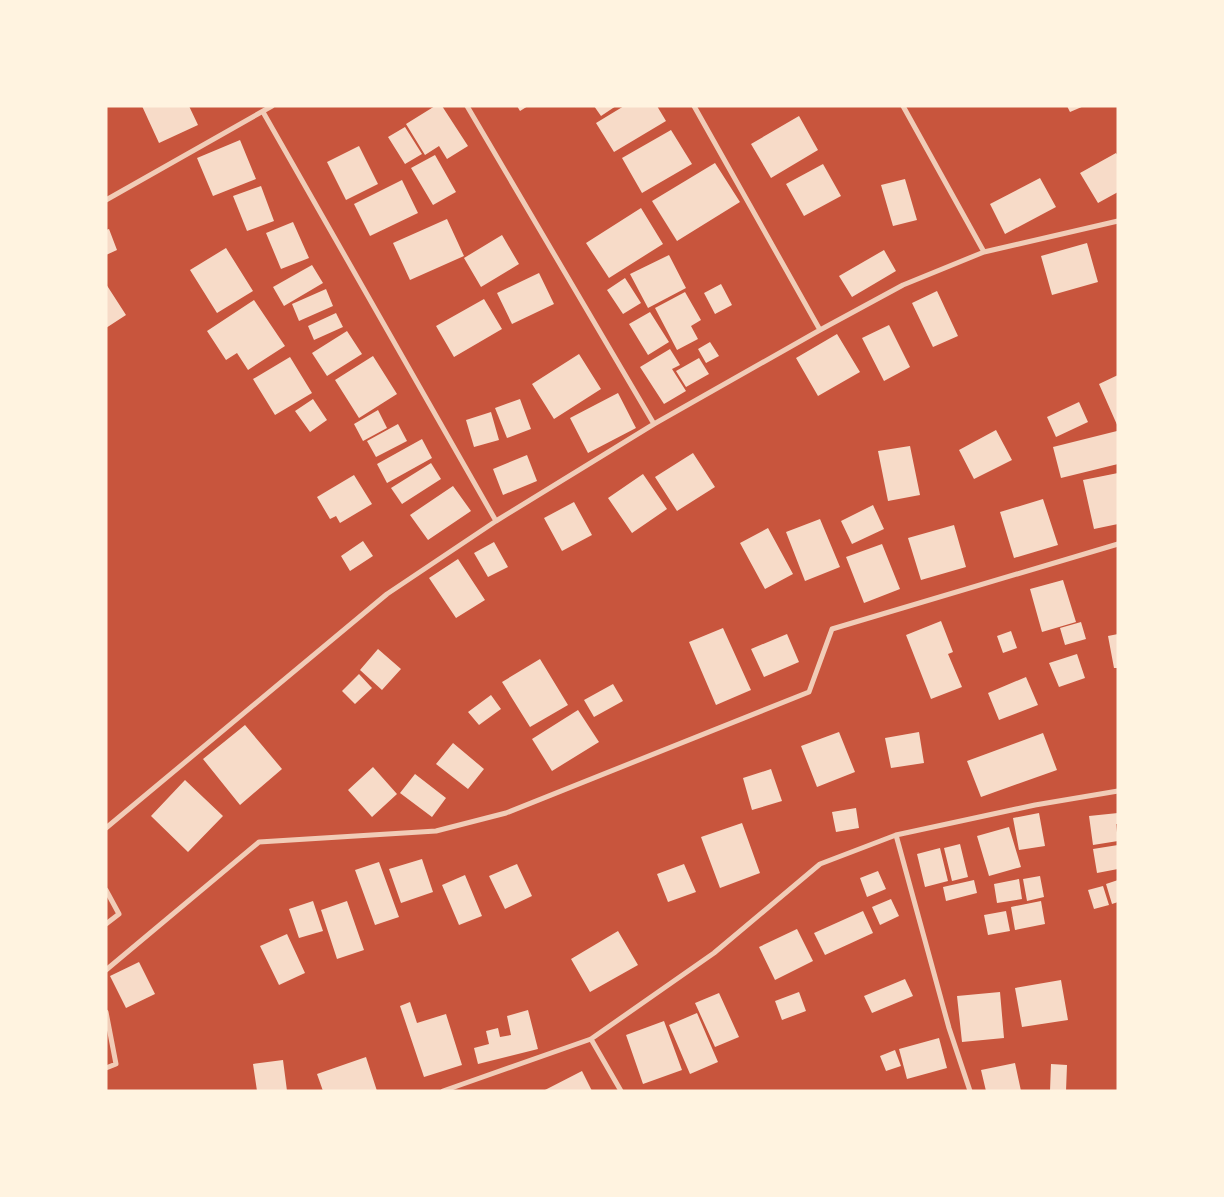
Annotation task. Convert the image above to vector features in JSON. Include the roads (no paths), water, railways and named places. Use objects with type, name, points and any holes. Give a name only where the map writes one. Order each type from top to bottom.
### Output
[{"type":"street","points":[[106,200],[272,106]]},
{"type":"street","points":[[467,106],[654,424]]},
{"type":"street","points":[[694,106],[820,330]]},
{"type":"street","points":[[903,106],[984,252]]},
{"type":"street","points":[[263,112],[496,521]]},
{"type":"street","points":[[106,828],[387,594],[496,521],[654,424],[903,285],[984,252],[1118,220]]},
{"type":"street","points":[[106,970],[258,842],[436,830],[506,813],[809,692],[832,629],[1118,544]]},
{"type":"street","points":[[443,1091],[591,1039],[714,953],[820,864],[896,835],[1035,804],[1118,791]]},
{"type":"street","points":[[896,835],[948,1028],[970,1091]]},
{"type":"street","points":[[106,890],[119,914],[106,924]]},
{"type":"street","points":[[106,1012],[116,1064],[106,1068]]},
{"type":"street","points":[[591,1039],[621,1091]]}]
